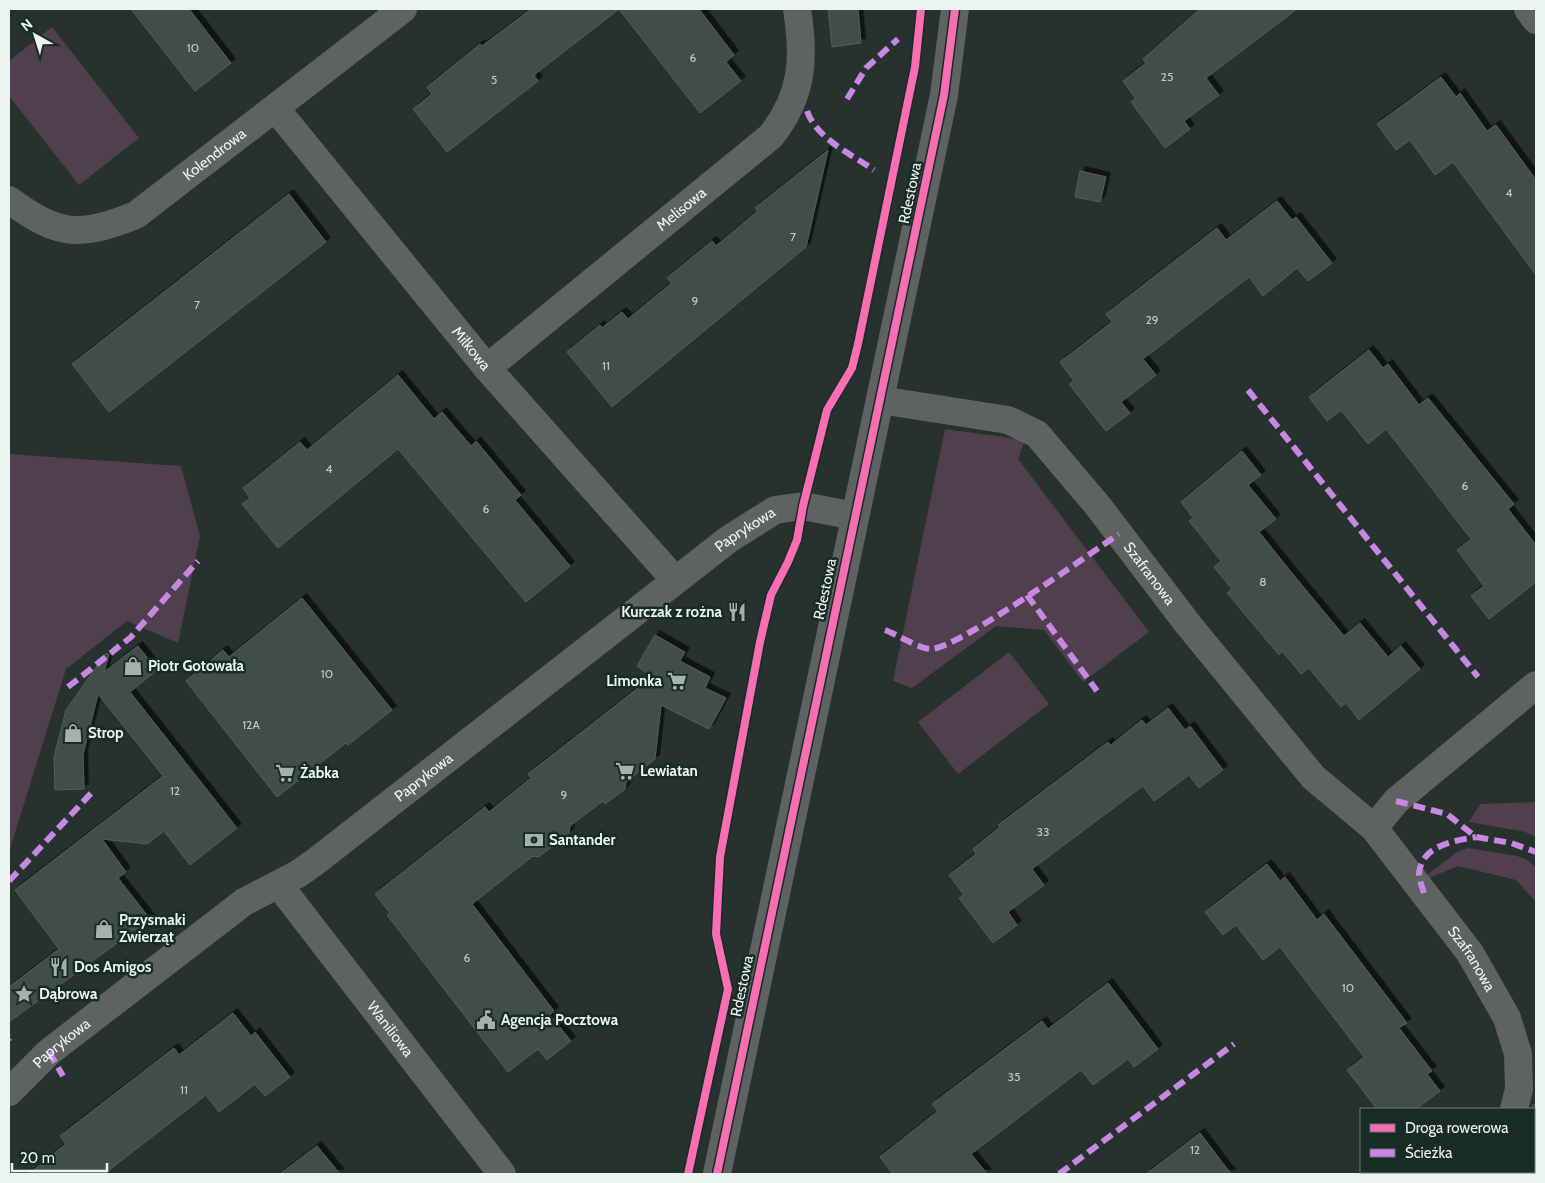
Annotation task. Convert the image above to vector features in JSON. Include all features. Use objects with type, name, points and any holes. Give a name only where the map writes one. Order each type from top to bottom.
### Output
[{"type":"street","name":"Kolendrowa","points":[[9,200],[28,214],[54,228],[79,230],[110,225],[136,215],[276,109],[403,9]]},
{"type":"street","name":"Melisowa","points":[[487,368],[771,136],[786,116],[799,84],[803,42],[798,9]]},
{"type":"street","name":"Rdestowa","points":[[717,1174],[944,95],[955,9]]},
{"type":"street","points":[[1528,9],[1536,20]]},
{"type":"street","name":"Miłkowa","points":[[276,109],[487,368],[675,580]]},
{"type":"street","name":"Szafranowa","points":[[880,400],[1008,420],[1037,434],[1098,506],[1187,624],[1313,777],[1374,828],[1470,953],[1507,1018],[1518,1054],[1519,1089],[1514,1108]]},
{"type":"street","name":"Paprykowa","points":[[9,1092],[49,1052],[64,1040],[244,902],[279,885],[315,862],[729,539],[775,510],[802,506],[854,516]]},
{"type":"street","points":[[1374,828],[1396,801],[1536,684]]},
{"type":"street","name":"Waniliowa","points":[[279,885],[502,1174]]},
{"type":"shaded area","points":[[52,27],[139,138],[79,185],[9,96],[9,61]]},
{"type":"shaded area","points":[[945,429],[1025,440],[1018,459],[1149,632],[1083,682],[1044,630],[996,626],[912,688],[893,681]]},
{"type":"shaded area","points":[[9,454],[181,466],[200,536],[178,643],[127,621],[66,669],[9,852]]},
{"type":"shaded area","points":[[1009,652],[1049,704],[958,774],[918,722]]},
{"type":"shaded area","points":[[1536,802],[1536,837],[1525,832],[1469,822],[1480,804]]},
{"type":"shaded area","points":[[1468,848],[1526,859],[1536,868],[1536,902],[1516,880],[1458,866],[1429,878],[1427,875],[1457,852]]},
{"type":"shaded area","points":[[1532,1104],[1536,1104],[1536,1174],[1511,1174],[1535,1173],[1535,1108],[1531,1108]]},
{"type":"building","points":[[131,9],[189,9],[231,63],[195,91]]},
{"type":"building","points":[[531,9],[619,9],[534,75],[538,81],[447,152],[413,109],[432,94],[427,87],[480,44],[482,46]]},
{"type":"building","points":[[619,9],[699,9],[734,55],[726,62],[741,81],[700,113]]},
{"type":"building","points":[[828,9],[858,9],[861,43],[832,47]]},
{"type":"building","points":[[1200,9],[1297,9],[1206,78],[1219,95],[1184,121],[1190,129],[1165,148],[1131,102],[1136,99],[1123,81],[1146,63],[1143,59]]},
{"type":"building","points":[[1441,77],[1456,97],[1460,93],[1487,131],[1496,125],[1536,180],[1536,275],[1453,162],[1435,175],[1410,140],[1396,150],[1377,124]]},
{"type":"building","points":[[828,150],[806,247],[612,407],[567,352],[600,325],[602,328],[622,312],[628,319],[672,283],[667,278],[712,241],[716,246],[758,211],[755,208]]},
{"type":"building","points":[[1080,171],[1106,177],[1100,202],[1075,197]]},
{"type":"building","points":[[289,194],[326,242],[109,412],[72,364]]},
{"type":"building","points":[[1277,201],[1292,220],[1296,217],[1332,263],[1308,281],[1297,268],[1263,296],[1249,277],[1143,359],[1156,375],[1121,402],[1130,413],[1106,431],[1069,384],[1074,381],[1060,362],[1112,322],[1106,314],[1217,228],[1226,240]]},
{"type":"building","points":[[1369,350],[1383,368],[1388,364],[1419,405],[1428,398],[1514,504],[1508,509],[1536,545],[1536,582],[1489,619],[1471,596],[1484,586],[1457,550],[1471,539],[1386,429],[1368,444],[1341,410],[1327,421],[1309,397]]},
{"type":"building","points":[[398,375],[434,419],[442,412],[471,446],[476,441],[521,495],[515,500],[570,566],[526,602],[398,449],[278,548],[242,504],[250,498],[243,488],[300,442],[307,450]]},
{"type":"building","points":[[1242,451],[1261,475],[1248,485],[1276,519],[1259,532],[1291,572],[1344,636],[1360,623],[1388,657],[1401,646],[1420,669],[1359,720],[1346,703],[1341,707],[1309,668],[1301,674],[1282,651],[1279,655],[1227,593],[1232,589],[1214,567],[1221,561],[1189,521],[1193,518],[1181,502]]},
{"type":"building","points":[[302,598],[392,710],[277,797],[186,681],[223,650],[229,657]]},
{"type":"building","points":[[655,635],[685,652],[680,661],[710,677],[705,688],[726,698],[709,729],[661,705],[655,759],[626,782],[625,789],[605,804],[603,801],[570,826],[569,833],[539,857],[533,856],[472,904],[554,1011],[550,1015],[571,1041],[547,1060],[538,1049],[508,1072],[387,915],[390,913],[375,894],[485,807],[489,812],[531,778],[528,774],[652,677],[637,666]]},
{"type":"building","points":[[138,646],[157,670],[130,692],[237,828],[190,865],[164,831],[147,844],[102,839],[126,872],[118,878],[150,919],[9,1022],[9,987],[59,949],[15,890],[163,776],[98,694],[83,754],[84,789],[55,790],[54,757],[66,710],[106,653],[109,654],[104,672]]},
{"type":"building","points":[[1168,708],[1185,730],[1190,726],[1223,770],[1199,788],[1189,775],[1154,801],[1143,786],[1032,869],[1044,885],[1008,912],[1017,925],[993,943],[959,898],[964,895],[949,875],[976,854],[973,849],[1000,827],[998,825],[1108,742],[1111,745],[1142,720],[1146,725]]},
{"type":"building","points":[[1267,864],[1280,881],[1285,877],[1317,920],[1324,914],[1407,1023],[1399,1028],[1432,1071],[1427,1074],[1440,1091],[1417,1108],[1376,1108],[1347,1070],[1364,1057],[1280,947],[1263,960],[1236,925],[1223,935],[1205,912]]},
{"type":"building","points":[[1108,983],[1158,1049],[1134,1067],[1128,1059],[1093,1085],[1081,1070],[971,1154],[987,1174],[893,1174],[880,1157],[938,1111],[932,1104],[1042,1021],[1048,1029]]},
{"type":"building","points":[[233,1013],[251,1036],[255,1032],[290,1077],[265,1096],[255,1084],[219,1112],[206,1095],[104,1174],[29,1174],[66,1144],[60,1136],[174,1048],[179,1055]]},
{"type":"building","points":[[1200,1133],[1231,1174],[1146,1174]]},
{"type":"building","points":[[317,1146],[340,1174],[280,1174]]},
{"type":"marked path","points":[[847,99],[866,68],[898,39]]},
{"type":"marked path","points":[[807,111],[818,130],[827,138],[874,170]]},
{"type":"marked path","points":[[1248,390],[1478,677]]},
{"type":"marked path","points":[[885,630],[926,648],[931,649],[945,645],[994,618],[1119,534]]},
{"type":"marked path","points":[[68,687],[131,637],[198,561]]},
{"type":"marked path","points":[[1027,595],[1097,691]]},
{"type":"marked path","points":[[9,881],[95,789]]},
{"type":"marked path","points":[[1396,801],[1447,814],[1476,837],[1511,843],[1536,852]]},
{"type":"marked path","points":[[1424,893],[1419,874],[1421,864],[1426,857],[1440,846],[1476,837]]},
{"type":"marked path","points":[[1059,1174],[1234,1044]]},
{"type":"marked path","points":[[49,1052],[63,1076]]},
{"type":"cycle path","points":[[688,1174],[728,989],[716,934],[720,857],[760,642],[771,595],[797,540],[803,506],[827,410],[852,368],[915,67],[921,9]]},
{"type":"cycle path","points":[[717,1174],[944,95],[955,9]]},
{"type":"place","name":"Kurczak z rożna","points":[[737,612]]},
{"type":"place","name":"Piotr Gotowała","points":[[133,666]]},
{"type":"place","name":"Limonka","points":[[677,681]]},
{"type":"place","name":"Strop","points":[[73,733]]},
{"type":"place","name":"Lewiatan","points":[[625,771]]},
{"type":"place","name":"Żabka","points":[[285,773]]},
{"type":"place","name":"Santander","points":[[534,840]]},
{"type":"place","name":"Przysmaki Zwierząt","points":[[104,929]]},
{"type":"place","name":"Dos Amigos","points":[[59,967]]},
{"type":"place","name":"Dąbrowa","points":[[24,994]]},
{"type":"place","name":"Agencja Pocztowa","points":[[486,1020]]}]
